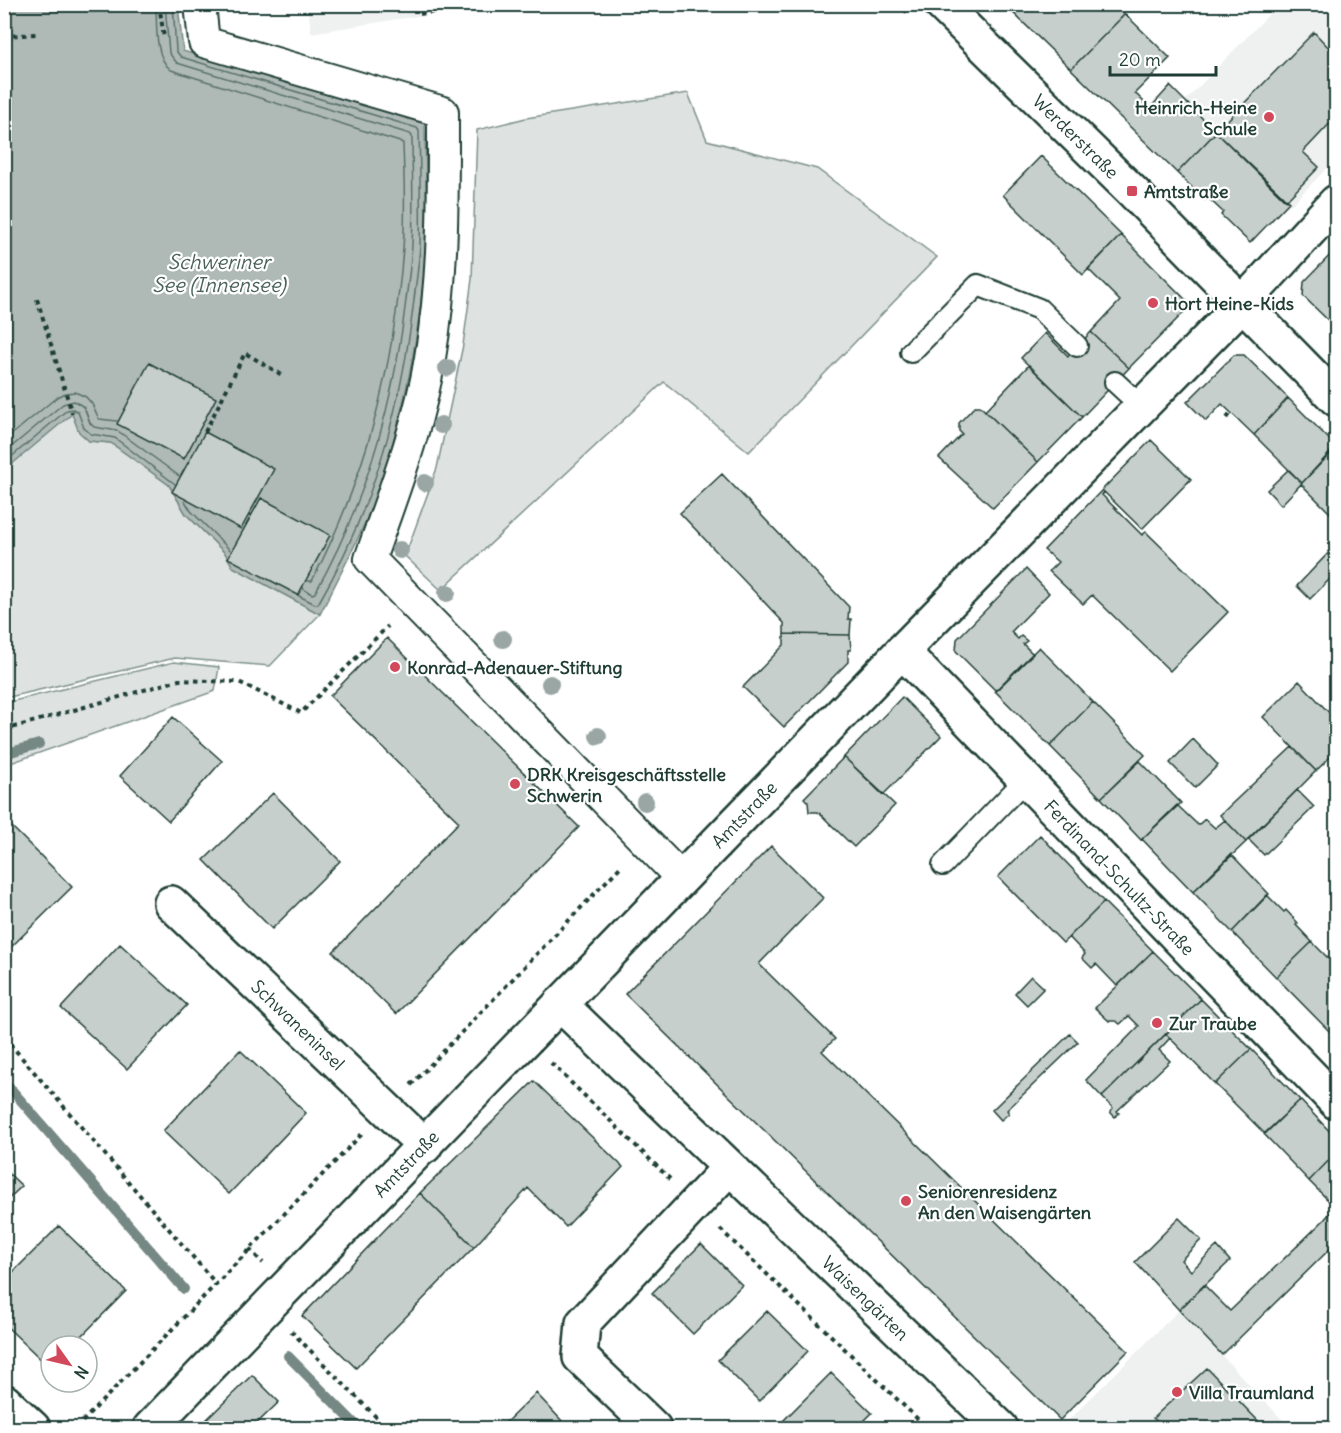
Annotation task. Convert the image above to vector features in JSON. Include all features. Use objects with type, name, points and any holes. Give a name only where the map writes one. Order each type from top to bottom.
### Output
[{"type":"street","points":[[200,4],[204,42],[443,111],[442,243],[430,357],[412,438],[370,559],[682,879]]},
{"type":"street","name":"Werderstraße","points":[[941,4],[1132,191],[1336,399]]},
{"type":"street","name":"Amtstraße","points":[[150,1428],[1140,406],[1243,303],[1336,202]]},
{"type":"street","name":"Ferdinand-Schultz-Straße","points":[[902,651],[1336,1102]]},
{"type":"street","name":"Schwaneninsel","points":[[171,903],[424,1146]]},
{"type":"street","name":"Waisengärten","points":[[560,1005],[1001,1428]]},
{"type":"street","points":[[654,1428],[580,1357],[583,1323],[729,1168]]},
{"type":"street","points":[[4,1401],[33,1428]]},
{"type":"lane","points":[[911,352],[978,285],[1039,309],[1077,346]]},
{"type":"lane","points":[[1115,382],[1140,406]]},
{"type":"lane","points":[[944,865],[1026,779]]},
{"type":"path","points":[[159,4],[164,39]]},
{"type":"path","points":[[420,14],[487,4]]},
{"type":"path","points":[[4,36],[38,34]]},
{"type":"path","points":[[37,299],[72,413]]},
{"type":"path","points":[[205,432],[245,353],[282,375]]},
{"type":"path","points":[[1227,418],[1231,413]]},
{"type":"path","points":[[4,730],[179,680],[239,682],[301,713],[411,603]]},
{"type":"path","points":[[4,1037],[217,1285]]},
{"type":"path","points":[[526,1039],[927,1428]]},
{"type":"path","points":[[267,1307],[387,1428]]},
{"type":"shaded area","points":[[308,4],[487,5],[311,33]]},
{"type":"shaded area","name":"Heinrich-Heine Schule","points":[[1278,5],[1336,5],[1336,159],[1291,205],[1185,101]]},
{"type":"shaded area","points":[[688,93],[707,140],[817,169],[937,257],[749,452],[664,382],[441,590],[405,556],[437,468],[463,345],[472,279],[477,130],[526,118]]},
{"type":"shaded area","points":[[72,413],[89,441],[111,443],[169,485],[186,514],[225,553],[233,567],[320,614],[270,666],[175,658],[5,698],[4,470]]},
{"type":"shaded area","points":[[174,662],[219,667],[215,691],[5,765],[5,703]]},
{"type":"shaded area","name":"Villa Traumland","points":[[1179,1310],[1290,1428],[1061,1428]]},
{"type":"water","name":"Schweriner See (Innensee)","points":[[5,5],[178,5],[183,51],[425,124],[427,202],[424,277],[405,395],[390,453],[375,498],[353,549],[320,614],[233,567],[225,553],[186,514],[169,485],[111,443],[89,441],[79,432],[72,414],[5,470]]},
{"type":"building","points":[[1004,4],[1115,4],[1125,14],[1071,69]]},
{"type":"building","points":[[1125,14],[1170,58],[1135,93],[1150,108],[1170,86],[1216,132],[1177,173],[1071,69]]},
{"type":"building","name":"Heinrich-Heine Schule","points":[[1314,32],[1330,49],[1336,43],[1336,117],[1303,152],[1319,167],[1286,201],[1216,132]]},
{"type":"building","points":[[1216,132],[1289,202],[1250,243],[1221,215],[1223,212],[1208,198],[1205,200],[1177,173]]},
{"type":"building","points":[[1041,156],[1121,235],[1083,275],[1003,195]]},
{"type":"building","name":"Hort Heine-Kids","points":[[1121,235],[1191,305],[1129,368],[1091,332],[1120,301],[1088,269]]},
{"type":"building","points":[[1336,249],[1336,328],[1303,296],[1304,282]]},
{"type":"building","points":[[1091,332],[1129,368],[1082,417],[1021,358],[1045,333],[1068,356]]},
{"type":"building","points":[[1234,355],[1244,355],[1288,398],[1254,435],[1222,404],[1206,421],[1187,402]]},
{"type":"building","points":[[149,363],[216,398],[184,459],[117,424]]},
{"type":"building","points":[[1029,365],[1082,417],[1038,462],[985,411]]},
{"type":"building","points":[[1288,398],[1336,446],[1302,483],[1254,435]]},
{"type":"building","points":[[975,406],[980,406],[1038,462],[993,508],[939,458],[962,434],[959,431],[959,423]]},
{"type":"building","points":[[205,432],[274,469],[241,529],[172,492]]},
{"type":"building","points":[[1151,440],[1191,479],[1142,529],[1102,490]]},
{"type":"building","points":[[1336,448],[1336,519],[1301,484]]},
{"type":"building","points":[[1288,470],[1302,483],[1281,505],[1267,490]]},
{"type":"building","points":[[722,474],[849,607],[850,635],[784,634],[784,623],[680,513]]},
{"type":"building","points":[[1102,490],[1104,492],[1102,495],[1142,535],[1146,532],[1228,612],[1170,671],[1092,595],[1083,604],[1049,571],[1058,562],[1044,550]]},
{"type":"building","points":[[261,498],[330,535],[298,595],[228,558]]},
{"type":"building","points":[[1336,545],[1336,573],[1310,599],[1297,586]]},
{"type":"building","points":[[1026,569],[1049,593],[1011,632],[1018,639],[1021,636],[1027,641],[1023,644],[1033,654],[996,691],[956,651],[957,639]]},
{"type":"building","points":[[784,634],[850,635],[851,650],[848,650],[848,662],[784,727],[743,687],[784,645]]},
{"type":"building","points":[[387,638],[579,827],[396,1014],[333,952],[459,822],[330,696]]},
{"type":"building","points":[[1039,647],[1093,702],[1050,746],[995,691]]},
{"type":"building","points":[[1299,681],[1336,720],[1336,751],[1316,771],[1263,717]]},
{"type":"building","points":[[902,697],[941,736],[883,795],[844,757]]},
{"type":"building","points":[[1093,702],[1145,755],[1101,798],[1050,746]]},
{"type":"building","points":[[173,717],[222,761],[169,821],[120,776]]},
{"type":"building","points":[[1193,739],[1218,765],[1195,788],[1170,763]]},
{"type":"building","points":[[1292,747],[1316,771],[1246,842],[1220,815]]},
{"type":"building","points":[[844,757],[895,805],[854,847],[818,812],[809,812],[808,802],[804,798]]},
{"type":"building","points":[[1140,761],[1181,803],[1141,840],[1101,798]]},
{"type":"building","points":[[1297,790],[1314,807],[1264,855],[1248,839]]},
{"type":"building","points":[[273,793],[340,861],[272,929],[204,860]]},
{"type":"building","points":[[1177,805],[1198,825],[1205,819],[1215,828],[1225,820],[1246,842],[1193,892],[1142,839]]},
{"type":"building","points":[[8,823],[72,887],[4,954],[4,826]]},
{"type":"building","points":[[1040,835],[1104,902],[1063,943],[998,877]]},
{"type":"building","name":"Seniorenresidenz An den Waisengärten","points":[[771,846],[823,898],[759,964],[835,1039],[822,1051],[1128,1351],[1060,1420],[625,994]]},
{"type":"building","points":[[1231,854],[1269,894],[1232,932],[1193,892]]},
{"type":"building","points":[[1267,895],[1284,912],[1286,910],[1312,942],[1276,977],[1232,932]]},
{"type":"building","points":[[1104,902],[1153,951],[1117,986],[1096,964],[1092,968],[1082,958],[1085,954],[1069,937]]},
{"type":"building","points":[[1312,942],[1332,962],[1334,960],[1336,962],[1336,1025],[1330,1032],[1276,977]]},
{"type":"building","points":[[120,944],[187,1005],[127,1069],[61,1008]]},
{"type":"building","name":"Zur Traube","points":[[1153,951],[1201,999],[1102,1097],[1086,1080],[1139,1026],[1129,1016],[1120,1024],[1116,1021],[1109,1021],[1095,1008]]},
{"type":"building","points":[[1031,976],[1044,988],[1027,1005],[1015,993]]},
{"type":"building","points":[[1201,999],[1251,1049],[1215,1084],[1166,1034]]},
{"type":"building","points":[[1070,1034],[1078,1042],[1007,1110],[1009,1113],[1001,1120],[992,1110]]},
{"type":"building","points":[[1166,1034],[1170,1038],[1159,1050],[1170,1061],[1117,1111],[1119,1113],[1115,1117],[1110,1112],[1113,1108],[1102,1097]]},
{"type":"building","points":[[1251,1049],[1300,1100],[1265,1134],[1215,1084]]},
{"type":"building","points":[[240,1050],[306,1113],[229,1194],[163,1131]]},
{"type":"building","points":[[534,1081],[623,1167],[566,1227],[528,1188],[474,1247],[420,1193]]},
{"type":"building","points":[[1300,1100],[1336,1138],[1336,1153],[1309,1181],[1264,1134]]},
{"type":"building","points":[[1336,1153],[1336,1208],[1309,1181]]},
{"type":"building","points":[[4,1169],[22,1186],[4,1203]]},
{"type":"building","points":[[420,1193],[474,1247],[356,1368],[302,1316]]},
{"type":"building","points":[[1335,1207],[1336,1243],[1222,1355],[1179,1310],[1204,1285],[1230,1311]]},
{"type":"building","points":[[1179,1218],[1201,1240],[1181,1260],[1191,1271],[1217,1246],[1230,1261],[1179,1310],[1135,1262]]},
{"type":"building","points":[[59,1226],[126,1291],[84,1334],[39,1334],[39,1357],[4,1324],[4,1281]]},
{"type":"building","points":[[701,1244],[742,1285],[693,1334],[652,1293]]},
{"type":"building","points":[[767,1311],[808,1351],[759,1401],[718,1360]]},
{"type":"building","points":[[1207,1368],[1265,1428],[1163,1428],[1153,1418]]},
{"type":"building","points":[[831,1373],[872,1413],[857,1428],[789,1428],[782,1422]]},
{"type":"building","points":[[252,1375],[279,1402],[252,1428],[198,1428]]},
{"type":"building","points":[[536,1393],[562,1421],[554,1428],[500,1428]]},
{"type":"waterway","points":[[4,754],[39,744]]},
{"type":"waterway","points":[[4,1081],[184,1289]]},
{"type":"waterway","points":[[288,1356],[359,1428]]},
{"type":"place","name":"Heinrich-Heine Schule","points":[[1269,117]]},
{"type":"place","name":"Amtstraße","points":[[1132,191]]},
{"type":"place","name":"Hort Heine-Kids","points":[[1153,303]]},
{"type":"place","name":"Konrad-Adenauer-Stiftung","points":[[395,667]]},
{"type":"place","name":"DRK Kreisgeschäftsstelle Schwerin","points":[[515,784]]},
{"type":"place","name":"Zur Traube","points":[[1157,1023]]},
{"type":"place","name":"Seniorenresidenz An den Waisengärten","points":[[906,1201]]},
{"type":"place","name":"Villa Traumland","points":[[1177,1392]]}]
